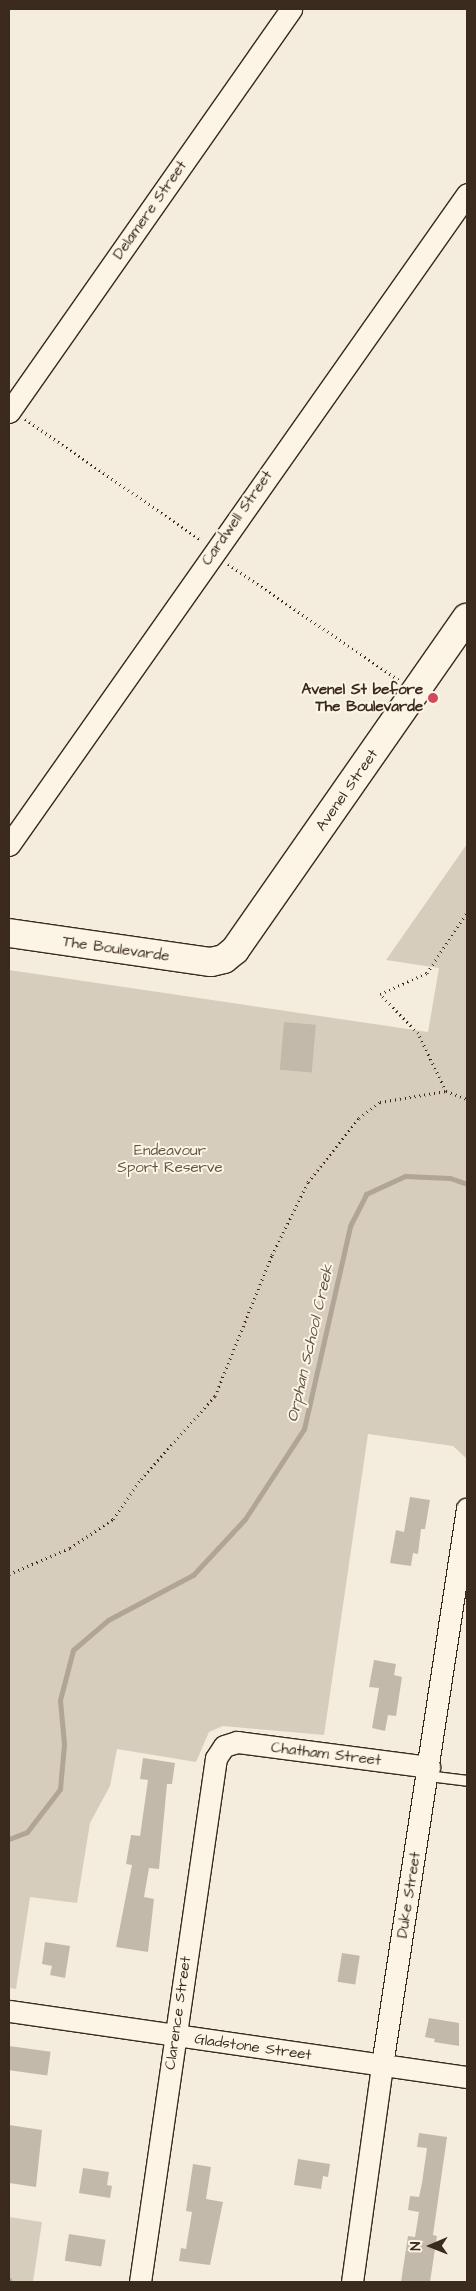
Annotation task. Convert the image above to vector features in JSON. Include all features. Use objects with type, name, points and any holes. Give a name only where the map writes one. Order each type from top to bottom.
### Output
[{"type":"street","name":"Delamere Street","points":[[10,410],[291,9]]},
{"type":"street","name":"Cardwell Street","points":[[9,845],[467,194]]},
{"type":"street","name":"Avenel Street","points":[[224,959],[238,947],[467,618]]},
{"type":"street","name":"The Boulevarde","points":[[9,933],[211,962],[224,959]]},
{"type":"street","name":"Duke Street","points":[[352,2282],[382,2065],[467,1508]]},
{"type":"street","name":"Chatham Street","points":[[224,1746],[236,1742],[428,1772]]},
{"type":"street","name":"Clarence Street","points":[[140,2282],[174,2036],[216,1758],[224,1746]]},
{"type":"street","name":"Gladstone Street","points":[[9,2011],[467,2078]]},
{"type":"lane","name":"Chatham Street","points":[[428,1772],[467,1781]]},
{"type":"path","points":[[10,410],[200,540],[213,553],[416,692]]},
{"type":"path","points":[[446,1091],[418,1033],[380,994],[427,972],[467,912]]},
{"type":"path","points":[[9,1574],[70,1548],[113,1520],[141,1479],[215,1396],[272,1255],[308,1182],[359,1118],[380,1102],[446,1091],[467,1099]]},
{"type":"green space","name":"Endeavour Sport Reserve","points":[[467,844],[467,1459],[453,1446],[368,1434],[324,1735],[223,1726],[209,1732],[196,1762],[117,1749],[110,1786],[90,1823],[77,1903],[30,1897],[16,1989],[9,1988],[9,970],[428,1032],[439,968],[386,960]]},
{"type":"green space","points":[[9,2217],[42,2222],[33,2282],[9,2282]]},
{"type":"building","points":[[284,1022],[316,1025],[312,1073],[280,1070]]},
{"type":"building","points":[[410,1497],[430,1500],[425,1529],[421,1529],[418,1554],[413,1553],[411,1566],[390,1563],[396,1530],[404,1532]]},
{"type":"building","points":[[374,1660],[396,1664],[394,1675],[402,1677],[396,1716],[388,1715],[385,1731],[372,1728],[379,1688],[369,1687]]},
{"type":"building","points":[[143,1758],[175,1763],[172,1784],[167,1784],[159,1869],[149,1868],[144,1897],[154,1899],[148,1952],[116,1947],[132,1865],[126,1864],[131,1835],[140,1836],[148,1780],[140,1779]]},
{"type":"building","points":[[45,1942],[70,1946],[65,1978],[50,1975],[52,1966],[42,1964]]},
{"type":"building","points":[[342,1953],[360,1956],[355,1984],[337,1982]]},
{"type":"building","points":[[429,2018],[459,2023],[459,2046],[434,2042],[435,2039],[425,2037]]},
{"type":"building","points":[[9,2046],[51,2052],[47,2076],[9,2070]]},
{"type":"building","points":[[9,2125],[42,2130],[36,2187],[9,2183]]},
{"type":"building","points":[[419,2133],[447,2137],[433,2235],[437,2236],[430,2282],[401,2282],[408,2236],[415,2237],[419,2212],[408,2210],[410,2196],[419,2197],[427,2148],[417,2147]]},
{"type":"building","points":[[298,2159],[330,2164],[328,2177],[323,2176],[321,2189],[294,2185]]},
{"type":"building","points":[[193,2164],[211,2167],[206,2199],[223,2202],[210,2265],[179,2261],[181,2248],[186,2249],[192,2212],[186,2211]]},
{"type":"building","points":[[83,2168],[109,2172],[107,2185],[112,2186],[110,2198],[79,2193]]},
{"type":"building","points":[[69,2234],[106,2240],[101,2266],[65,2261]]},
{"type":"waterway","name":"Orphan School Creek","points":[[9,1839],[27,1832],[60,1789],[64,1744],[60,1700],[73,1650],[108,1620],[193,1575],[245,1519],[304,1429],[350,1226],[366,1194],[405,1176],[450,1178],[467,1184]]},
{"type":"place","name":"Avenel St before The Boulevarde","points":[[433,698]]}]
